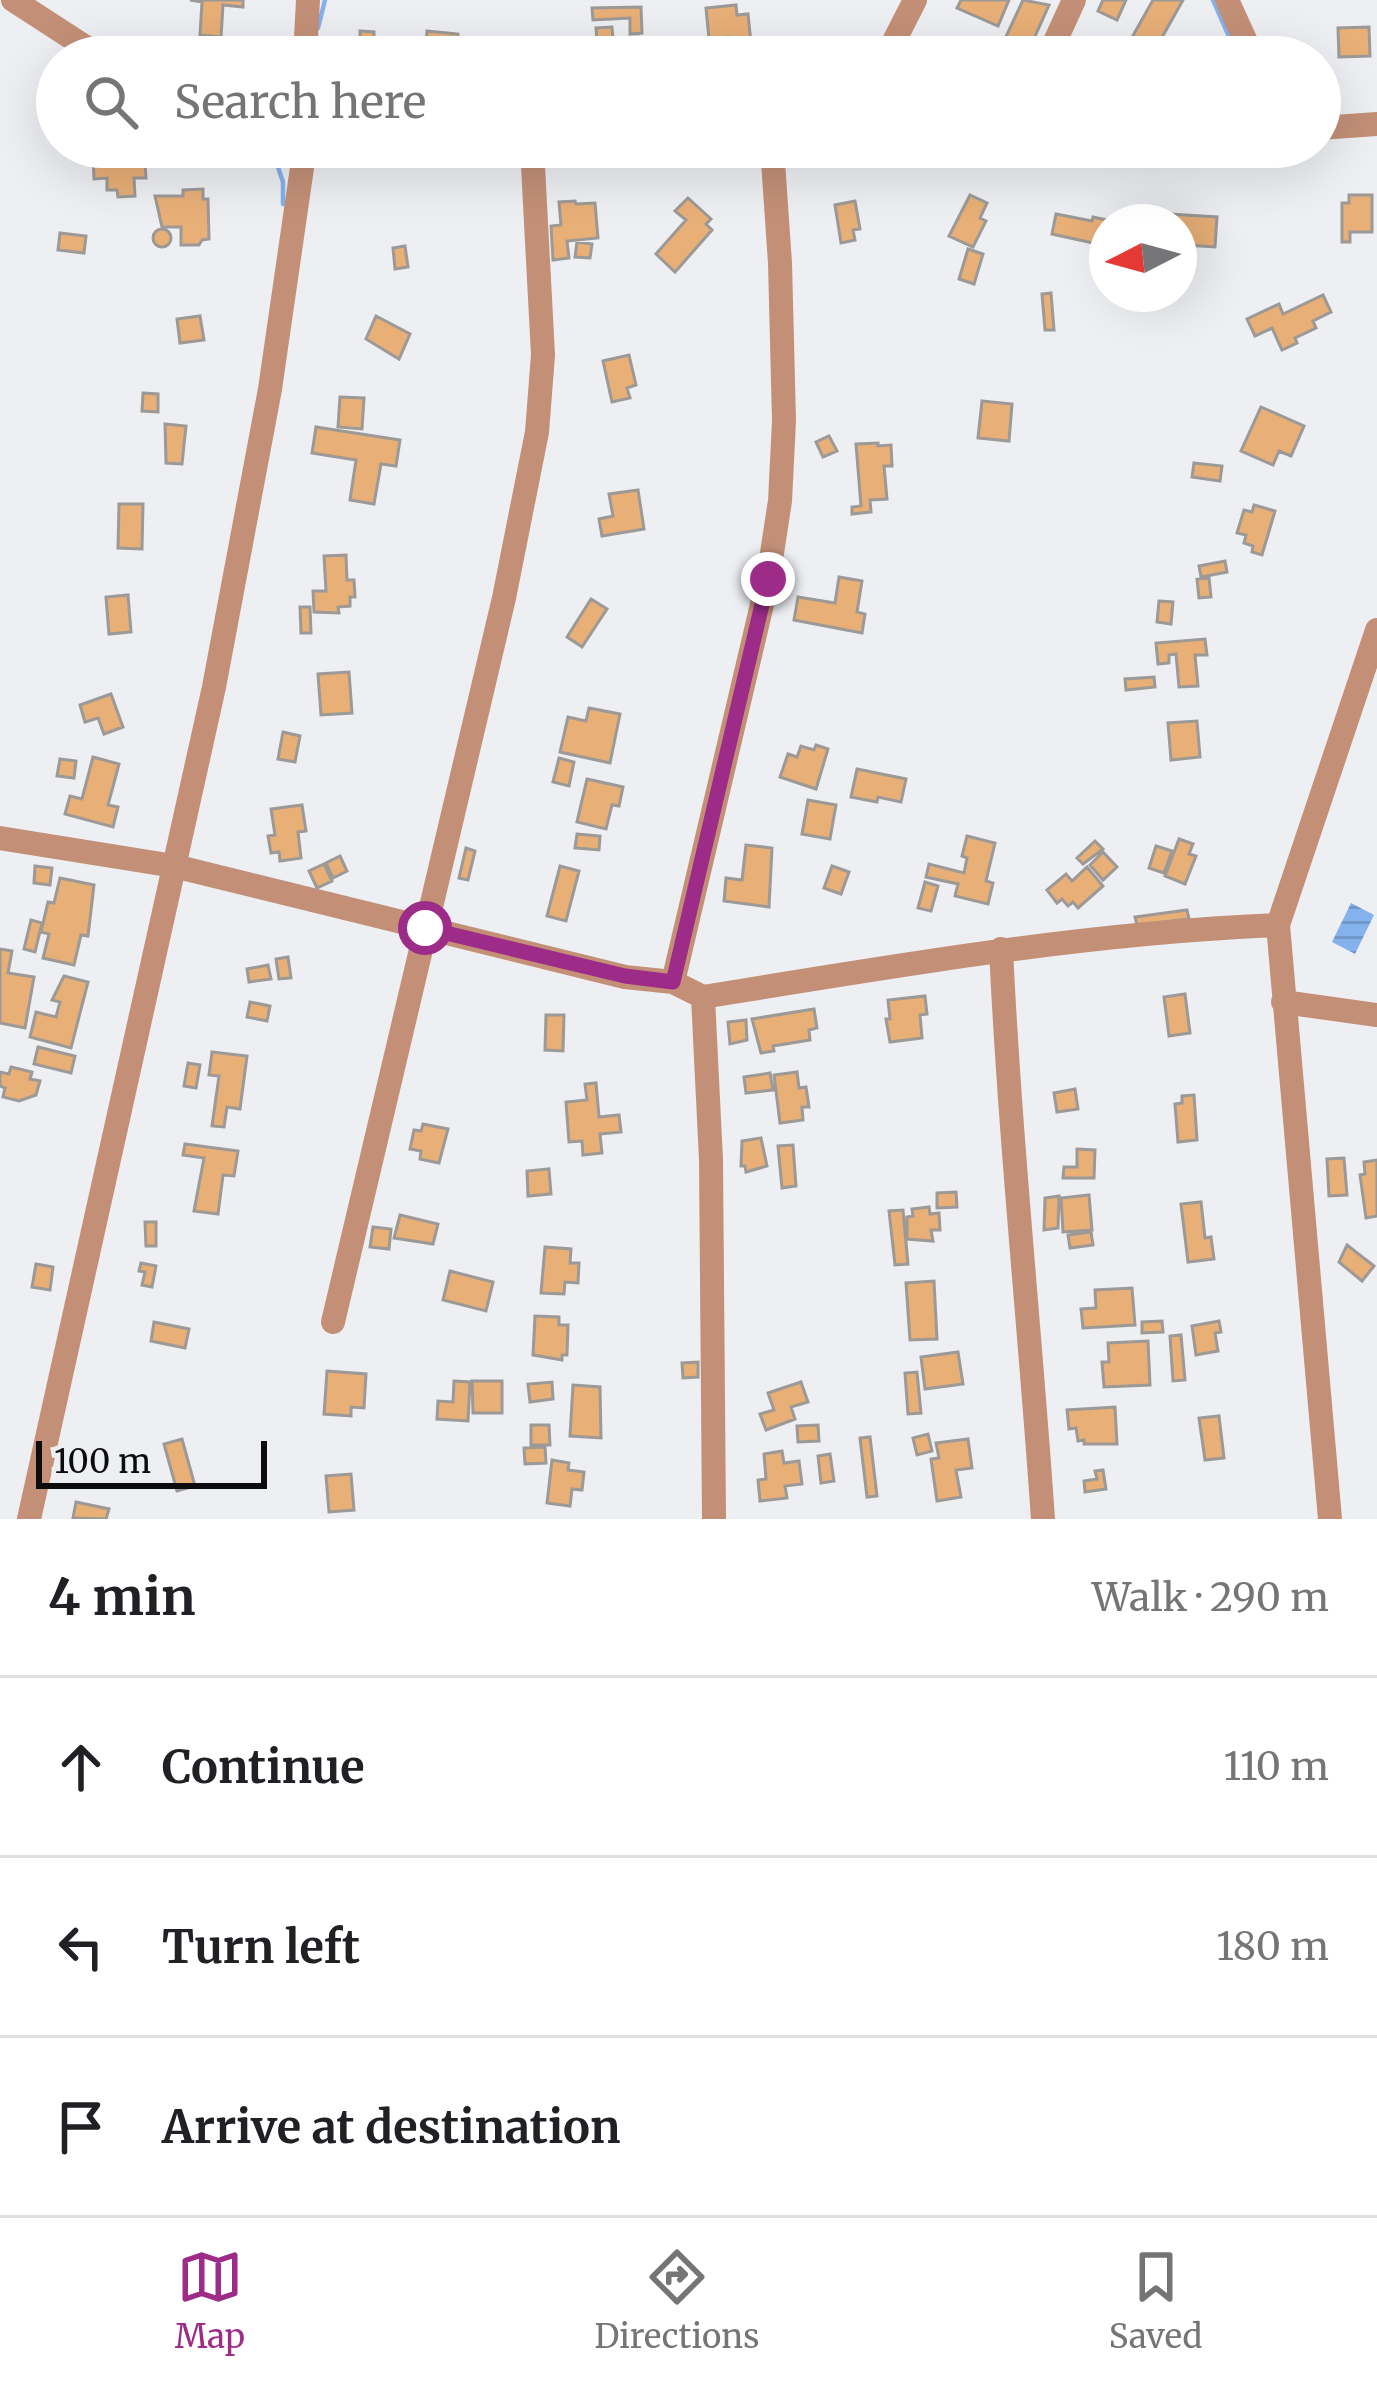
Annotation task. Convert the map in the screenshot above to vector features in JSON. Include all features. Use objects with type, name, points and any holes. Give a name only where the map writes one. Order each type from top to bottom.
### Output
[{"type":"street","points":[[13,0],[69,36]]},
{"type":"street","points":[[306,36],[308,0]]},
{"type":"street","points":[[897,36],[915,0]]},
{"type":"street","points":[[1058,36],[1074,0]]},
{"type":"street","points":[[1227,0],[1243,36]]},
{"type":"street","points":[[1341,127],[1377,124]]},
{"type":"street","points":[[29,1519],[214,687],[270,389],[298,168]]},
{"type":"street","points":[[333,1322],[504,598],[537,432],[542,335],[533,168]]},
{"type":"street","points":[[673,982],[768,579],[780,501],[784,452],[781,263],[774,168]]},
{"type":"street","points":[[1330,1519],[1278,926],[1377,630]]},
{"type":"street","points":[[0,838],[173,866],[625,976],[673,982],[703,997],[1000,950],[1204,928],[1278,926]]},
{"type":"street","points":[[1000,950],[1043,1519]]},
{"type":"street","points":[[703,997],[712,1160],[715,1519]]},
{"type":"street","points":[[1283,1002],[1377,1015]]},
{"type":"water","points":[[1351,903],[1374,915],[1355,954],[1332,942]]},
{"type":"building","points":[[190,0],[243,0],[243,7],[223,5],[221,36],[200,35],[202,2]]},
{"type":"building","points":[[961,0],[1009,0],[998,26],[957,8]]},
{"type":"building","points":[[1023,0],[1049,5],[1035,36],[1006,36]]},
{"type":"building","points":[[1103,0],[1126,0],[1117,20],[1098,11]]},
{"type":"building","points":[[1153,0],[1183,0],[1163,36],[1133,36]]},
{"type":"building","points":[[736,5],[737,15],[748,14],[750,36],[709,36],[706,8]]},
{"type":"building","points":[[641,7],[642,33],[630,34],[630,18],[593,20],[592,8]]},
{"type":"building","points":[[612,27],[613,36],[597,36],[596,28]]},
{"type":"building","points":[[1369,27],[1370,56],[1341,57],[1338,28]]},
{"type":"building","points":[[427,31],[458,34],[458,36],[427,36]]},
{"type":"building","points":[[94,168],[145,168],[146,178],[134,178],[135,196],[118,197],[117,190],[107,190],[107,178],[94,179]]},
{"type":"building","points":[[203,189],[203,199],[208,199],[209,239],[199,245],[181,245],[181,227],[162,227],[155,196],[183,196],[183,190]]},
{"type":"building","points":[[970,195],[987,203],[980,218],[986,221],[973,247],[949,236]]},
{"type":"building","points":[[1349,195],[1372,195],[1372,232],[1350,232],[1350,242],[1342,242],[1342,203],[1349,203]]},
{"type":"building","points":[[688,198],[711,219],[706,224],[712,230],[675,272],[656,254],[686,220],[675,211]]},
{"type":"building","points":[[855,201],[860,229],[853,230],[855,240],[841,243],[835,205]]},
{"type":"building","points":[[559,202],[595,203],[598,238],[567,241],[569,258],[553,260],[551,226],[561,225]]},
{"type":"building","points":[[1056,214],[1089,220],[1089,242],[1052,234]]},
{"type":"building","points":[[1197,216],[1217,217],[1215,247],[1197,246]]},
{"type":"building","points":[[162,229],[171,238],[162,247],[153,238]]},
{"type":"building","points":[[60,233],[86,236],[84,253],[58,250]]},
{"type":"building","points":[[577,242],[592,244],[590,258],[575,257]]},
{"type":"building","points":[[405,246],[408,267],[395,269],[393,248]]},
{"type":"building","points":[[968,249],[983,254],[974,284],[959,279]]},
{"type":"building","points":[[1051,293],[1054,330],[1045,330],[1042,294]]},
{"type":"building","points":[[1323,295],[1331,312],[1313,321],[1316,328],[1282,350],[1272,328],[1255,336],[1247,319],[1279,304],[1283,314]]},
{"type":"building","points":[[200,316],[204,340],[180,343],[177,319]]},
{"type":"building","points":[[376,316],[410,334],[399,359],[366,339]]},
{"type":"building","points":[[629,355],[636,385],[627,388],[630,398],[612,402],[603,361]]},
{"type":"building","points":[[143,393],[158,394],[158,412],[142,411]]},
{"type":"building","points":[[340,397],[364,398],[362,429],[338,427]]},
{"type":"building","points":[[982,401],[1012,404],[1009,441],[978,438]]},
{"type":"building","points":[[1261,407],[1304,426],[1291,456],[1279,451],[1273,465],[1241,451]]},
{"type":"building","points":[[165,424],[186,426],[182,464],[166,463]]},
{"type":"building","points":[[316,427],[400,440],[396,466],[381,464],[374,504],[350,500],[356,460],[312,453]]},
{"type":"building","points":[[829,436],[837,451],[823,457],[816,442]]},
{"type":"building","points":[[856,444],[891,445],[892,466],[884,466],[887,499],[870,500],[871,512],[852,514],[852,507],[861,506]]},
{"type":"building","points":[[1194,463],[1222,466],[1220,481],[1192,477]]},
{"type":"building","points":[[638,490],[644,529],[602,536],[599,519],[613,516],[609,494]]},
{"type":"building","points":[[119,504],[143,504],[142,549],[118,548]]},
{"type":"building","points":[[1254,505],[1275,511],[1262,555],[1244,543],[1246,535],[1237,533],[1244,510],[1252,512]]},
{"type":"building","points":[[346,555],[347,580],[354,580],[350,606],[338,607],[339,613],[314,612],[313,591],[326,591],[324,556]]},
{"type":"building","points":[[1225,561],[1227,572],[1201,577],[1199,566]]},
{"type":"building","points":[[839,577],[862,581],[857,612],[865,614],[862,633],[794,620],[798,597],[835,603]]},
{"type":"building","points":[[1209,578],[1211,597],[1199,598],[1197,579]]},
{"type":"building","points":[[128,595],[131,632],[109,634],[106,597]]},
{"type":"building","points":[[591,599],[607,609],[582,647],[567,637]]},
{"type":"building","points":[[1159,601],[1173,602],[1171,624],[1157,622]]},
{"type":"building","points":[[300,607],[310,607],[311,633],[301,633]]},
{"type":"building","points":[[1205,639],[1207,655],[1195,655],[1198,686],[1179,687],[1176,654],[1169,655],[1169,663],[1158,664],[1156,643]]},
{"type":"building","points":[[349,672],[352,713],[321,715],[318,674]]},
{"type":"building","points":[[1154,677],[1155,687],[1126,690],[1125,679]]},
{"type":"building","points":[[111,694],[123,727],[104,734],[98,718],[85,722],[80,705]]},
{"type":"building","points":[[589,708],[620,714],[610,763],[560,752],[568,717],[586,721]]},
{"type":"building","points":[[1197,721],[1200,757],[1171,760],[1168,723]]},
{"type":"building","points":[[283,732],[300,736],[295,762],[278,759]]},
{"type":"building","points":[[816,745],[828,749],[816,789],[780,777],[788,754],[797,757],[801,746],[814,750]]},
{"type":"building","points":[[93,757],[119,764],[108,805],[118,807],[113,827],[65,814],[70,796],[82,799]]},
{"type":"building","points":[[559,758],[574,762],[569,786],[553,782]]},
{"type":"building","points":[[60,759],[76,761],[74,778],[57,776]]},
{"type":"building","points":[[857,769],[906,779],[901,802],[851,797]]},
{"type":"building","points":[[587,779],[623,787],[606,829],[577,822]]},
{"type":"building","points":[[808,800],[836,805],[830,839],[802,834]]},
{"type":"building","points":[[302,805],[306,831],[298,832],[301,858],[280,861],[279,852],[271,853],[268,836],[275,835],[271,809]]},
{"type":"building","points":[[577,834],[600,836],[599,850],[575,848]]},
{"type":"building","points":[[967,836],[995,843],[986,881],[993,883],[988,904],[955,896],[958,884],[926,877],[929,864],[964,873]]},
{"type":"building","points":[[1179,839],[1193,844],[1189,854],[1196,856],[1185,884],[1165,876]]},
{"type":"building","points":[[1095,841],[1103,849],[1083,864],[1077,858]]},
{"type":"building","points":[[746,845],[772,848],[769,907],[724,901],[726,878],[742,880]]},
{"type":"building","points":[[1156,846],[1172,851],[1164,873],[1149,868]]},
{"type":"building","points":[[466,848],[475,851],[468,880],[459,878]]},
{"type":"building","points":[[1103,852],[1117,867],[1103,880],[1090,865]]},
{"type":"building","points":[[340,856],[347,871],[333,878],[326,863]]},
{"type":"building","points":[[324,864],[332,881],[317,888],[309,871]]},
{"type":"building","points":[[35,866],[52,868],[50,885],[34,883]]},
{"type":"building","points":[[560,866],[579,871],[566,921],[547,916]]},
{"type":"building","points":[[832,866],[849,872],[841,894],[824,888]]},
{"type":"building","points":[[1087,867],[1103,886],[1078,908],[1062,899],[1057,903],[1047,890],[1066,874],[1072,881]]},
{"type":"building","points":[[60,878],[94,885],[88,936],[81,935],[74,965],[43,958],[49,934],[41,932]]},
{"type":"building","points":[[925,882],[938,886],[931,911],[918,908]]},
{"type":"building","points":[[1187,910],[1189,919],[1137,925],[1135,917]]},
{"type":"building","points":[[31,920],[42,923],[35,952],[24,949]]},
{"type":"building","points":[[0,949],[12,951],[8,973],[34,977],[25,1028],[0,1023]]},
{"type":"building","points":[[288,957],[291,978],[279,979],[276,959]]},
{"type":"building","points":[[268,965],[271,979],[249,982],[247,969]]},
{"type":"building","points":[[64,976],[88,982],[71,1048],[30,1037],[36,1012],[56,1017],[60,1002],[52,1000]]},
{"type":"building","points":[[1185,994],[1190,1033],[1169,1036],[1164,997]]},
{"type":"building","points":[[925,996],[927,1014],[920,1015],[922,1038],[890,1042],[888,1000]]},
{"type":"building","points":[[250,1002],[270,1006],[267,1021],[247,1017]]},
{"type":"building","points":[[814,1009],[817,1028],[809,1030],[810,1040],[773,1046],[774,1051],[761,1053],[752,1019]]},
{"type":"building","points":[[546,1015],[564,1015],[563,1051],[545,1050]]},
{"type":"building","points":[[746,1020],[747,1040],[730,1044],[728,1022]]},
{"type":"building","points":[[38,1047],[75,1056],[71,1073],[34,1064]]},
{"type":"building","points":[[212,1052],[247,1056],[240,1109],[227,1107],[224,1127],[212,1126],[219,1076],[209,1075]]},
{"type":"building","points":[[188,1063],[200,1065],[196,1088],[184,1086]]},
{"type":"building","points":[[11,1067],[32,1072],[30,1079],[40,1081],[36,1095],[19,1101],[3,1097],[0,1072],[9,1074]]},
{"type":"building","points":[[797,1072],[799,1088],[806,1087],[809,1107],[802,1107],[803,1120],[780,1123],[774,1075]]},
{"type":"building","points":[[770,1073],[773,1090],[746,1093],[744,1077]]},
{"type":"building","points":[[596,1083],[599,1117],[619,1115],[621,1132],[600,1134],[602,1153],[583,1155],[582,1141],[569,1142],[566,1102],[587,1100],[585,1084]]},
{"type":"building","points":[[1075,1089],[1078,1109],[1057,1112],[1054,1093]]},
{"type":"building","points":[[1194,1095],[1197,1140],[1178,1142],[1175,1104],[1182,1103],[1182,1096]]},
{"type":"building","points":[[423,1124],[448,1129],[439,1163],[420,1159],[421,1151],[410,1149],[414,1130],[421,1131]]},
{"type":"building","points":[[761,1138],[767,1166],[746,1172],[741,1166],[742,1141]]},
{"type":"building","points":[[185,1144],[238,1151],[234,1176],[223,1175],[218,1214],[194,1211],[204,1158],[183,1155]]},
{"type":"building","points":[[793,1145],[796,1186],[782,1188],[778,1146]]},
{"type":"building","points":[[1077,1149],[1095,1150],[1094,1178],[1063,1178],[1064,1167],[1077,1167]]},
{"type":"building","points":[[1344,1158],[1347,1195],[1329,1196],[1327,1159]]},
{"type":"building","points":[[1377,1160],[1377,1216],[1366,1218],[1360,1175],[1365,1174],[1364,1162]]},
{"type":"building","points":[[549,1169],[551,1194],[528,1196],[527,1171]]},
{"type":"building","points":[[956,1192],[957,1207],[937,1208],[937,1193]]},
{"type":"building","points":[[1089,1195],[1092,1230],[1063,1232],[1061,1198]]},
{"type":"building","points":[[1059,1196],[1058,1228],[1044,1230],[1045,1198]]},
{"type":"building","points":[[1201,1202],[1205,1238],[1211,1237],[1214,1259],[1188,1262],[1181,1204]]},
{"type":"building","points":[[929,1207],[930,1214],[939,1213],[940,1230],[931,1230],[933,1241],[907,1239],[907,1217],[913,1216],[912,1209]]},
{"type":"building","points":[[903,1210],[908,1264],[895,1265],[889,1211]]},
{"type":"building","points":[[400,1215],[438,1224],[433,1244],[394,1238]]},
{"type":"building","points":[[145,1222],[156,1222],[156,1246],[146,1246]]},
{"type":"building","points":[[373,1227],[391,1229],[389,1249],[370,1247]]},
{"type":"building","points":[[1091,1232],[1093,1245],[1070,1248],[1068,1235]]},
{"type":"building","points":[[1347,1245],[1374,1266],[1362,1281],[1339,1262]]},
{"type":"building","points":[[545,1247],[571,1249],[570,1263],[579,1263],[578,1283],[565,1282],[564,1294],[541,1293]]},
{"type":"building","points":[[141,1263],[156,1266],[152,1287],[142,1285]]},
{"type":"building","points":[[36,1264],[53,1267],[50,1290],[32,1287]]},
{"type":"building","points":[[450,1271],[493,1282],[486,1311],[443,1300]]},
{"type":"building","points":[[934,1281],[937,1339],[910,1340],[906,1283]]},
{"type":"building","points":[[1132,1288],[1135,1325],[1083,1328],[1081,1309],[1096,1308],[1095,1290]]},
{"type":"building","points":[[535,1316],[559,1317],[559,1325],[568,1325],[567,1355],[562,1360],[533,1355]]},
{"type":"building","points":[[1162,1321],[1163,1332],[1142,1333],[1142,1322]]},
{"type":"building","points":[[1219,1321],[1218,1351],[1196,1355],[1192,1326]]},
{"type":"building","points":[[154,1322],[189,1329],[185,1348],[151,1341]]},
{"type":"building","points":[[1181,1335],[1185,1380],[1173,1381],[1170,1336]]},
{"type":"building","points":[[1148,1341],[1150,1385],[1104,1387],[1102,1362],[1109,1362],[1108,1343]]},
{"type":"building","points":[[958,1352],[963,1384],[925,1389],[921,1357]]},
{"type":"building","points":[[698,1362],[698,1377],[683,1378],[682,1363]]},
{"type":"building","points":[[327,1371],[366,1374],[364,1408],[351,1407],[351,1416],[324,1414]]},
{"type":"building","points":[[917,1372],[921,1413],[908,1414],[905,1373]]},
{"type":"building","points":[[454,1381],[470,1382],[468,1421],[437,1419],[438,1401],[453,1402]]},
{"type":"building","points":[[472,1381],[502,1381],[502,1413],[473,1413]]},
{"type":"building","points":[[552,1382],[553,1399],[530,1402],[528,1384]]},
{"type":"building","points":[[801,1382],[808,1402],[791,1407],[795,1419],[766,1430],[760,1414],[774,1410],[768,1393]]},
{"type":"building","points":[[573,1385],[600,1387],[601,1438],[570,1436]]},
{"type":"building","points":[[1115,1407],[1117,1444],[1084,1444],[1078,1441],[1076,1428],[1069,1429],[1067,1410]]},
{"type":"building","points":[[1219,1416],[1224,1458],[1205,1460],[1199,1418]]},
{"type":"building","points":[[531,1425],[549,1425],[550,1445],[531,1445]]},
{"type":"building","points":[[818,1425],[819,1441],[798,1442],[797,1426]]},
{"type":"building","points":[[928,1434],[932,1451],[917,1455],[913,1438]]},
{"type":"building","points":[[870,1437],[877,1496],[867,1497],[860,1438]]},
{"type":"building","points":[[182,1439],[195,1486],[177,1491],[164,1444]]},
{"type":"building","points":[[968,1439],[972,1468],[956,1470],[961,1497],[937,1501],[931,1459],[939,1458],[936,1443]]},
{"type":"building","points":[[545,1447],[546,1463],[525,1464],[524,1448]]},
{"type":"building","points":[[782,1451],[784,1463],[799,1461],[802,1484],[785,1486],[787,1498],[760,1501],[758,1480],[766,1479],[764,1454]]},
{"type":"building","points":[[830,1454],[834,1481],[821,1483],[818,1456]]},
{"type":"building","points":[[552,1460],[569,1463],[568,1470],[584,1472],[582,1490],[572,1489],[570,1506],[547,1503]]},
{"type":"building","points":[[1103,1470],[1106,1489],[1085,1492],[1084,1481],[1097,1479],[1095,1471]]},
{"type":"building","points":[[351,1474],[354,1510],[329,1512],[326,1476]]},
{"type":"building","points":[[76,1502],[109,1509],[106,1519],[73,1518]]},
{"type":"waterway","points":[[318,28],[325,0]]},
{"type":"waterway","points":[[1213,0],[1229,36]]},
{"type":"waterway","points":[[278,168],[283,204]]},
{"type":"route","points":[[425,928],[625,976],[673,982],[768,579]]}]
